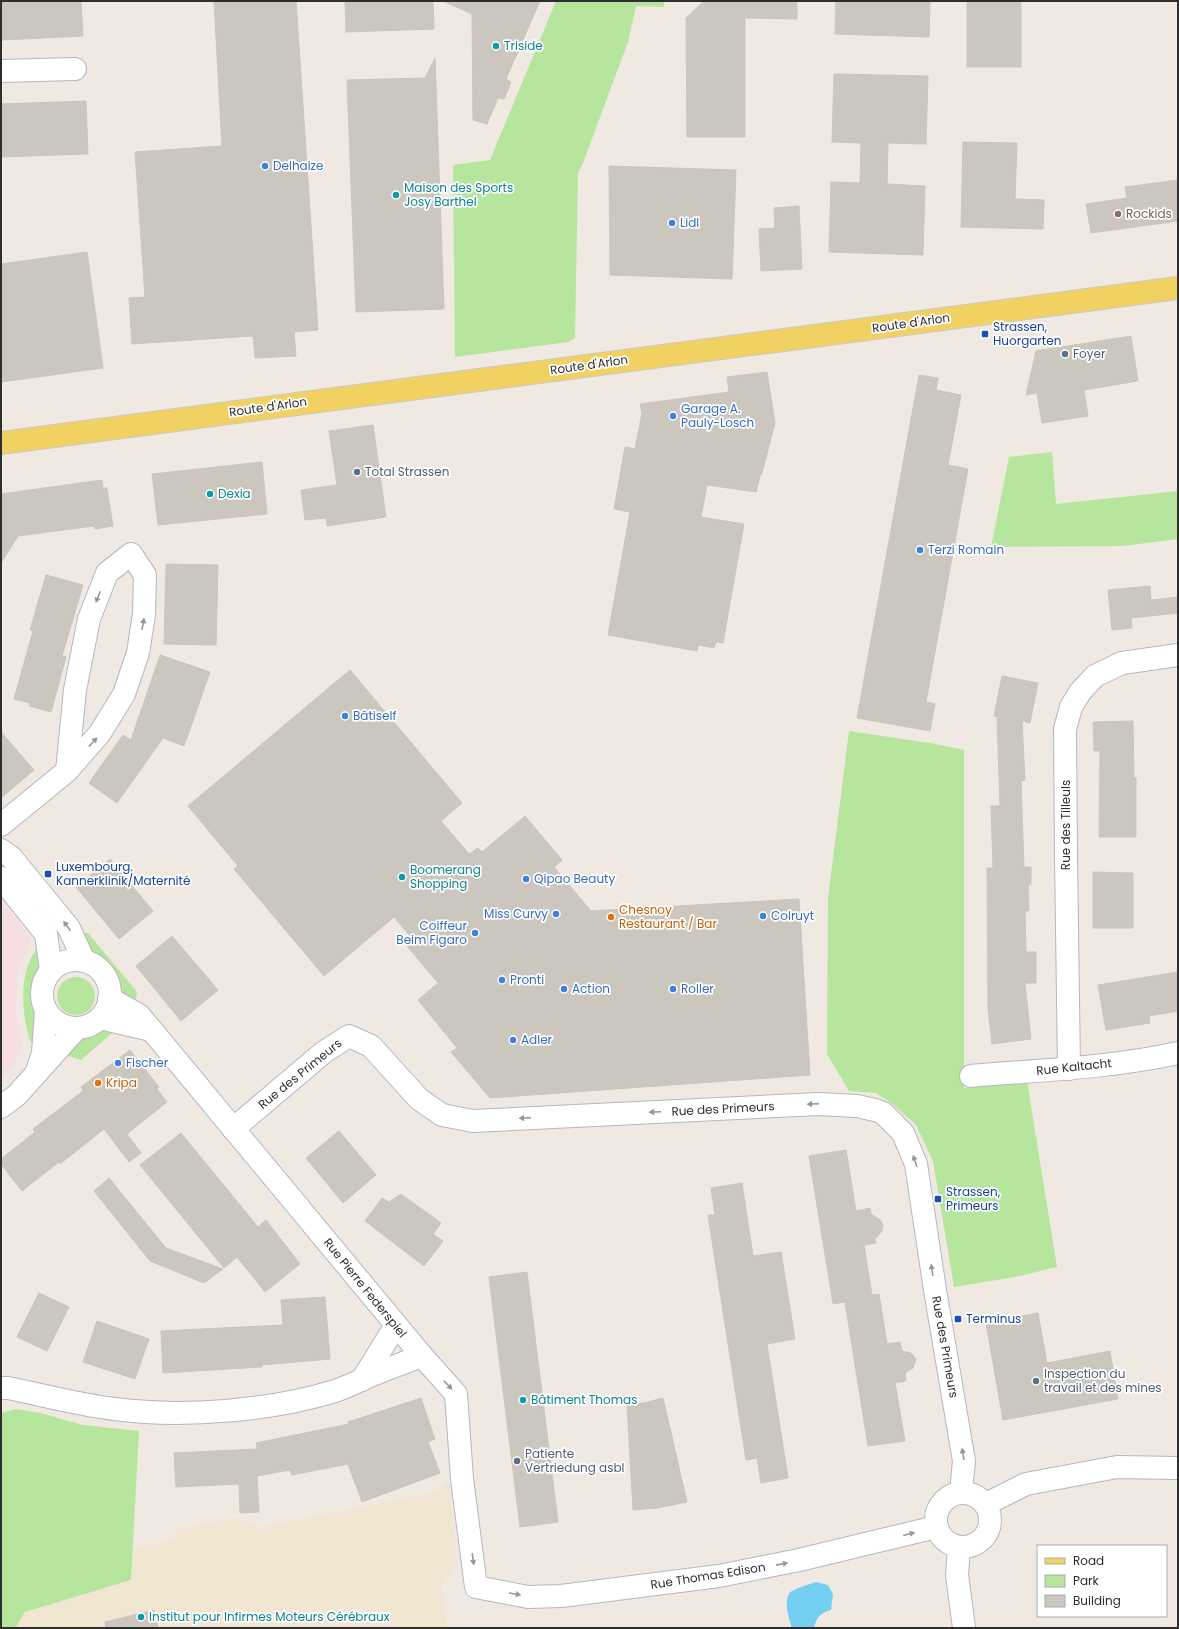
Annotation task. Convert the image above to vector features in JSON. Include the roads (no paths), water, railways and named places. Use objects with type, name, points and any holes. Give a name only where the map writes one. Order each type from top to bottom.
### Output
[{"type":"main road","name":"Route d'Arlon","points":[[1,443],[1178,288]]},
{"type":"street","points":[[1,71],[75,68]]},
{"type":"street","points":[[1,825],[67,771],[100,733],[124,694],[138,653],[144,614],[145,575],[131,554],[107,573],[89,619],[75,690],[67,771]]},
{"type":"street","name":"Rue des Tilleuls","points":[[1069,1069],[1065,729],[1071,707],[1080,692],[1096,676],[1122,663],[1178,655]]},
{"type":"street","points":[[1,850],[11,857],[69,928],[84,961]]},
{"type":"street","points":[[1,878],[46,934],[52,970]]},
{"type":"street","points":[[72,960],[84,961],[95,966],[104,975],[109,986],[110,998],[106,1009],[100,1018],[90,1025],[78,1028],[65,1026],[54,1020],[46,1011],[42,1000],[42,989],[45,979],[52,970],[61,963],[72,960]]},
{"type":"street","name":"Rue Pierre Federspiel","points":[[110,998],[139,1015],[396,1325],[456,1394],[462,1479],[476,1587]]},
{"type":"street","points":[[36,1074],[43,1052],[46,1011]]},
{"type":"street","points":[[100,1018],[152,1030]]},
{"type":"street","points":[[1,1107],[17,1095],[78,1028]]},
{"type":"street","name":"Rue des Primeurs","points":[[233,1129],[324,1052],[349,1036],[371,1046],[418,1099],[442,1115],[473,1121],[818,1104],[857,1106],[875,1110],[883,1114],[903,1133],[916,1164],[935,1290],[964,1461],[961,1492]]},
{"type":"street","name":"Rue Kaltacht","points":[[970,1076],[1069,1069],[1178,1054]]},
{"type":"street","points":[[362,1380],[384,1347],[396,1325]]},
{"type":"street","points":[[1,1388],[8,1388],[115,1409],[152,1412],[209,1412],[262,1407],[319,1396],[336,1391],[422,1356]]},
{"type":"street","points":[[986,1504],[1026,1484],[1117,1467],[1178,1468]]},
{"type":"street","points":[[961,1492],[975,1495],[986,1504],[990,1514],[990,1523],[988,1532],[983,1539],[968,1547],[959,1547],[943,1539],[936,1527],[935,1518],[942,1501],[950,1495],[961,1492]]},
{"type":"street","name":"Rue Thomas Edison","points":[[476,1587],[528,1596],[562,1596],[719,1576],[799,1560],[936,1527]]},
{"type":"street","points":[[959,1547],[957,1575],[964,1628]]},
{"type":"water","points":[[816,1582],[828,1585],[833,1594],[831,1610],[824,1612],[820,1616],[816,1621],[814,1628],[792,1628],[787,1608],[787,1598],[789,1594],[792,1591]]},
{"type":"place","name":"Triside","points":[[496,46]]},
{"type":"place","name":"Delhaize","points":[[265,166]]},
{"type":"place","name":"Maison des Sports Josy Barthel","points":[[396,195]]},
{"type":"place","name":"Rockids","points":[[1118,214]]},
{"type":"place","name":"Lidl","points":[[672,223]]},
{"type":"place","name":"Strassen, Huorgarten","points":[[985,334]]},
{"type":"place","name":"Foyer","points":[[1065,354]]},
{"type":"place","name":"Garage A. Pauly-Losch","points":[[673,416]]},
{"type":"place","name":"Total Strassen","points":[[357,472]]},
{"type":"place","name":"Dexia","points":[[210,494]]},
{"type":"place","name":"Terzi Romain","points":[[920,550]]},
{"type":"place","name":"Bâtiself","points":[[345,716]]},
{"type":"place","name":"Luxembourg, Kannerklinik/Maternité","points":[[48,874]]},
{"type":"place","name":"Boomerang Shopping","points":[[402,877]]},
{"type":"place","name":"Qipao Beauty","points":[[526,879]]},
{"type":"place","name":"Miss Curvy","points":[[556,914]]},
{"type":"place","name":"Colruyt","points":[[763,916]]},
{"type":"place","name":"Chesnoy Restaurant / Bar","points":[[611,917]]},
{"type":"place","name":"Coiffeur Beim Figaro","points":[[475,933]]},
{"type":"place","name":"Pronti","points":[[502,980]]},
{"type":"place","name":"Action","points":[[564,989]]},
{"type":"place","name":"Roller","points":[[673,989]]},
{"type":"place","name":"Adler","points":[[513,1040]]},
{"type":"place","name":"Fischer","points":[[118,1063]]},
{"type":"place","name":"Kripa","points":[[98,1083]]},
{"type":"place","name":"Strassen, Primeurs","points":[[938,1199]]},
{"type":"place","name":"Terminus","points":[[958,1319]]},
{"type":"place","name":"Inspection du travail et des mines","points":[[1036,1381]]},
{"type":"place","name":"Bâtiment Thomas","points":[[523,1400]]},
{"type":"place","name":"Patiente Vertriedung asbl","points":[[517,1461]]},
{"type":"place","name":"Institut pour Infirmes Moteurs Cérébraux","points":[[141,1617]]}]
